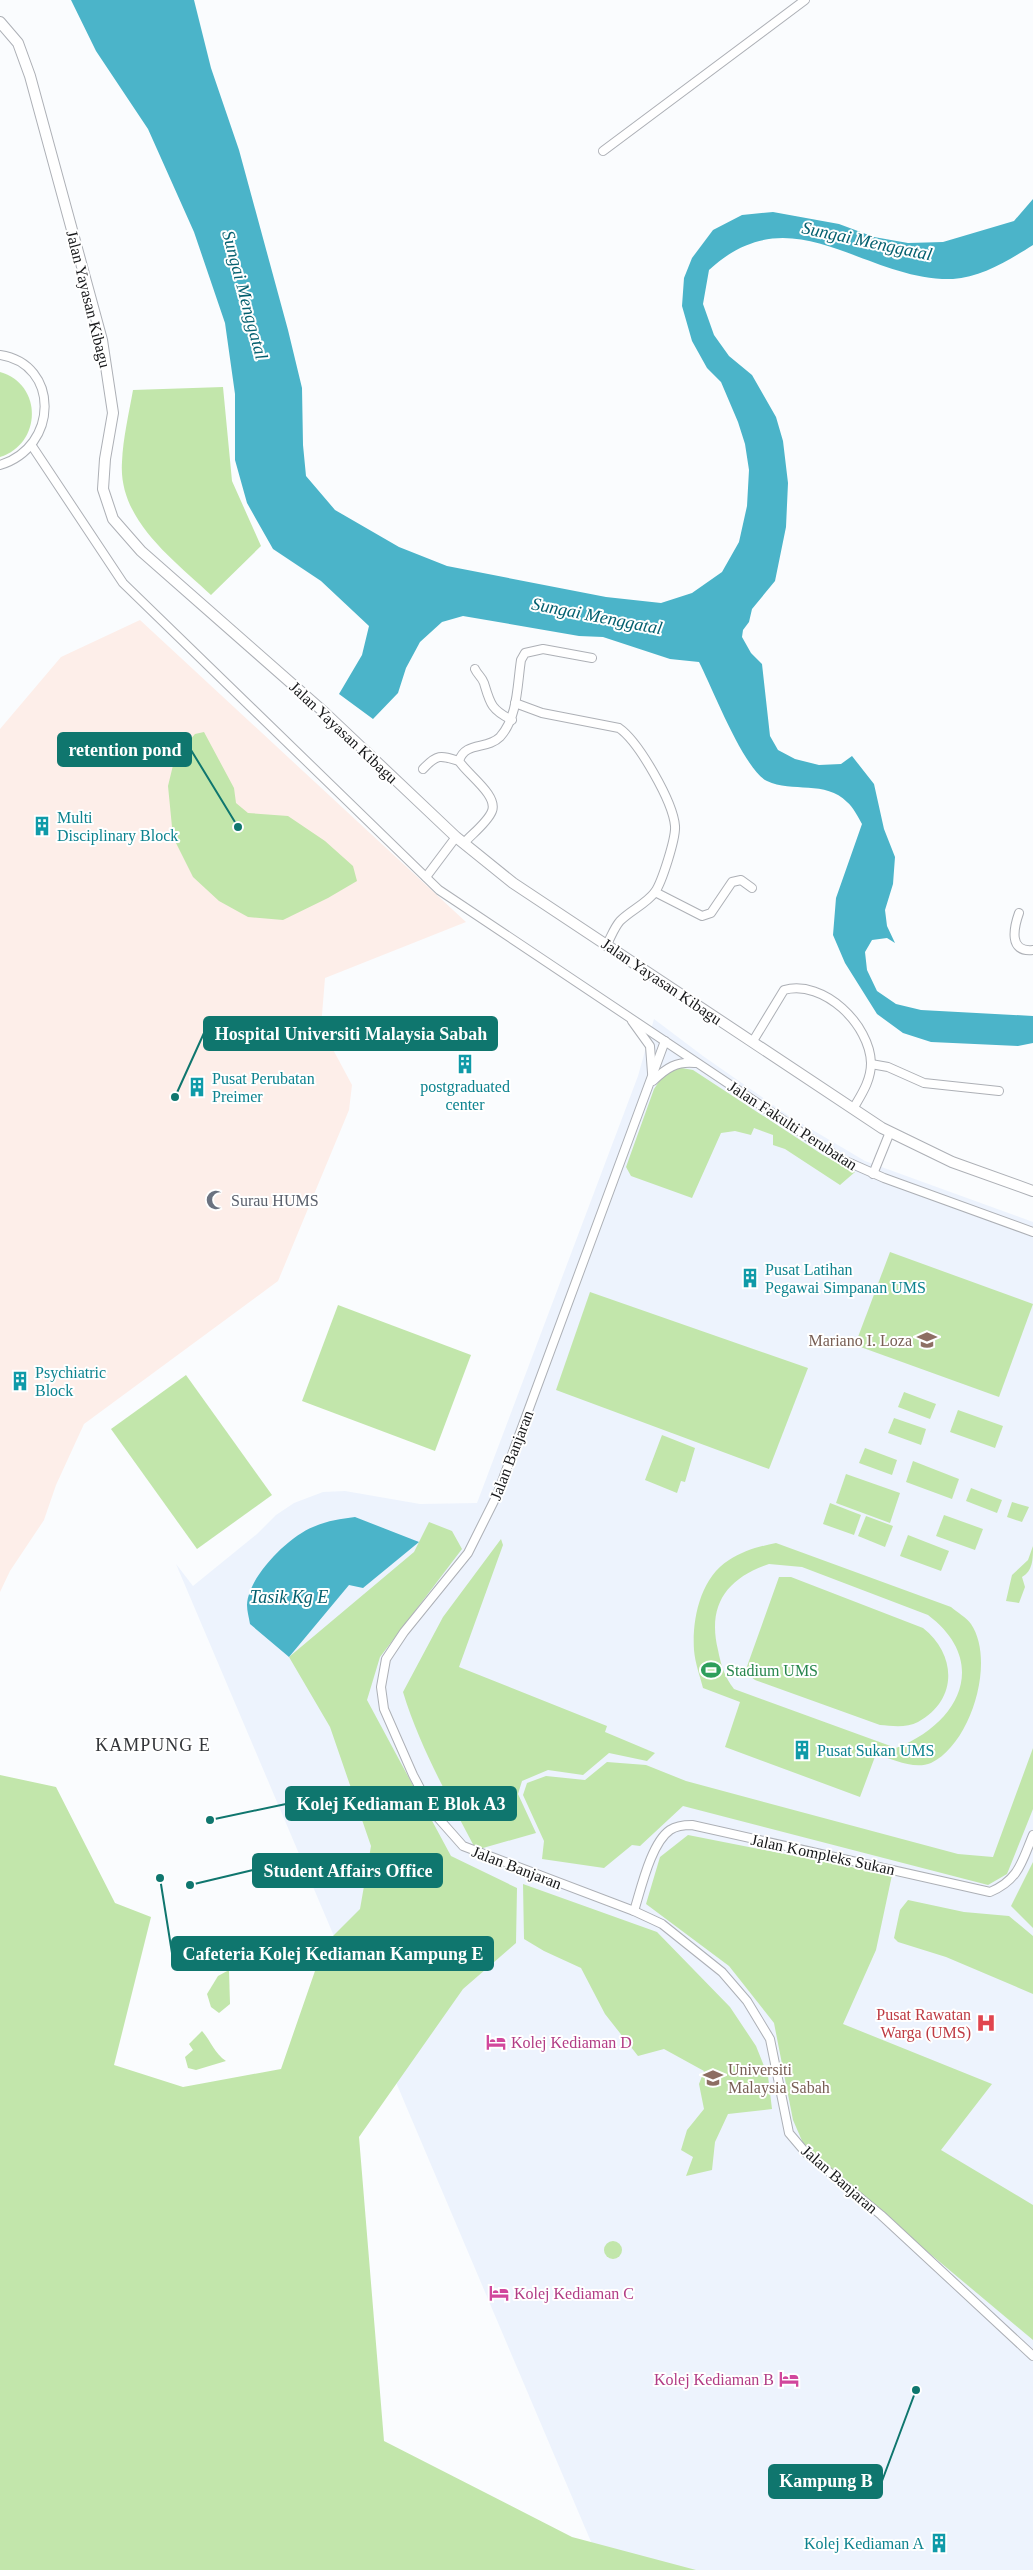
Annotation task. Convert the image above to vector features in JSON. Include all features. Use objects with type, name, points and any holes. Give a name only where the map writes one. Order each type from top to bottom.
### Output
[{"type":"street","points":[[603,151],[805,0]]},
{"type":"street","name":"Jalan Yayasan Kibagu","points":[[0,22],[18,43],[30,76],[102,340],[112,413],[105,459],[104,489],[113,519],[141,551],[324,712],[460,840],[513,883],[853,1110],[890,1132],[952,1162],[1033,1191]]},
{"type":"street","points":[[0,355],[18,361],[28,370],[42,393],[44,420],[32,446],[13,461],[0,465]]},
{"type":"street","name":"Jalan Fakulti Perubatan","points":[[32,446],[123,583],[426,877],[477,917],[841,1159],[873,1174],[1033,1232]]},
{"type":"street","points":[[459,761],[462,753],[468,748],[498,739],[512,720],[521,660],[525,653],[544,649],[592,658]]},
{"type":"street","points":[[475,669],[483,680],[486,696],[498,714],[512,720]]},
{"type":"street","points":[[515,703],[542,713],[619,728],[627,734],[664,791],[673,816],[675,829],[660,882],[655,892],[621,921],[607,944]]},
{"type":"street","points":[[423,769],[433,758],[439,756],[459,761],[467,773],[490,794],[493,802],[492,812],[460,840],[426,877]]},
{"type":"street","points":[[655,892],[702,916],[711,913],[732,882],[741,880],[752,888]]},
{"type":"street","points":[[1019,913],[1013,931],[1014,940],[1023,949],[1033,950]]},
{"type":"street","points":[[752,1041],[784,990],[792,988],[821,994],[853,1019],[868,1046],[871,1064],[870,1079],[853,1110]]},
{"type":"street","points":[[630,1017],[650,1046],[652,1066],[649,1085]]},
{"type":"street","name":"Jalan Banjaran","points":[[666,1041],[497,1495],[468,1553],[404,1632],[386,1660],[381,1687],[384,1709],[413,1775],[432,1810],[463,1846],[634,1911],[662,1924],[722,1972],[747,2001],[770,2039],[789,2133],[806,2153],[881,2215],[1033,2356]]},
{"type":"street","points":[[649,1085],[670,1067],[682,1062],[697,1063]]},
{"type":"street","points":[[871,1064],[888,1067],[924,1083],[998,1091]]},
{"type":"street","points":[[873,1174],[890,1132]]},
{"type":"street","name":"Jalan Kompleks Sukan","points":[[634,1911],[657,1844],[669,1830],[680,1826],[692,1825],[990,1892],[1002,1887],[1017,1873],[1033,1835]]},
{"type":"shaded area","points":[[140,620],[466,922],[325,978],[321,1027],[352,1085],[349,1110],[278,1281],[84,1424],[56,1485],[44,1520],[10,1571],[0,1592],[0,729],[61,657]]},
{"type":"shaded area","name":"Universiti Malaysia Sabah","points":[[654,1019],[789,1116],[865,1161],[1033,1222],[1033,2570],[603,2570],[176,1564],[193,1586],[257,1534],[276,1515],[294,1503],[323,1492],[345,1491],[420,1504],[477,1503],[638,1076]]},
{"type":"green space","points":[[0,372],[14,379],[24,389],[30,401],[32,414],[30,428],[24,440],[14,450],[0,457]]},
{"type":"green space","points":[[223,387],[232,481],[261,546],[211,595],[165,552],[138,520],[129,502],[123,483],[122,462],[133,390]]},
{"type":"green space","points":[[204,732],[234,788],[236,803],[248,813],[288,816],[325,841],[353,866],[357,881],[328,898],[283,920],[248,917],[219,901],[193,877],[173,837],[168,786],[175,757],[195,734]]},
{"type":"green space","points":[[676,1067],[693,1070],[823,1155],[855,1172],[840,1185],[785,1149],[773,1145],[773,1135],[754,1128],[751,1135],[735,1131],[721,1133],[692,1198],[631,1176],[626,1167],[654,1089],[664,1074]]},
{"type":"green space","points":[[890,1252],[1033,1304],[999,1397],[855,1345]]},
{"type":"green space","points":[[590,1292],[808,1368],[769,1469],[556,1390]]},
{"type":"green space","points":[[338,1305],[471,1355],[435,1451],[302,1401]]},
{"type":"green space","points":[[186,1375],[272,1495],[197,1549],[111,1429]]},
{"type":"green space","points":[[904,1392],[936,1404],[930,1419],[898,1407]]},
{"type":"green space","points":[[958,1410],[1003,1426],[995,1448],[950,1432]]},
{"type":"green space","points":[[894,1418],[926,1429],[921,1445],[888,1433]]},
{"type":"green space","points":[[662,1435],[695,1448],[685,1482],[681,1481],[677,1493],[645,1480]]},
{"type":"green space","points":[[865,1448],[897,1460],[892,1475],[859,1463]]},
{"type":"green space","points":[[913,1461],[959,1479],[952,1499],[906,1482]]},
{"type":"green space","points":[[846,1474],[900,1493],[890,1523],[836,1503]]},
{"type":"green space","points":[[971,1488],[1002,1500],[997,1513],[966,1501]]},
{"type":"green space","points":[[1012,1502],[1029,1507],[1022,1522],[1007,1517]]},
{"type":"green space","points":[[830,1503],[861,1515],[854,1535],[823,1524]]},
{"type":"green space","points":[[944,1515],[983,1529],[975,1550],[936,1536]]},
{"type":"green space","points":[[866,1516],[893,1526],[885,1547],[858,1536]]},
{"type":"green space","points":[[429,1522],[452,1531],[462,1549],[380,1657],[367,1700],[451,1856],[517,1888],[516,1943],[463,1989],[359,2137],[384,2441],[572,2537],[696,2570],[0,2570],[0,1775],[56,1787],[115,1903],[151,1917],[114,2065],[183,2087],[281,2069],[324,1945],[360,1909],[371,1846],[330,1727],[289,1657],[414,1552]]},
{"type":"green space","points":[[908,1535],[949,1551],[941,1571],[900,1556]]},
{"type":"green space","points":[[501,1539],[503,1545],[459,1667],[607,1726],[605,1732],[655,1753],[647,1761],[609,1753],[583,1775],[548,1770],[522,1781],[518,1794],[536,1833],[476,1850],[426,1753],[403,1692],[443,1617]]},
{"type":"green space","name":"Stadium UMS","points":[[776,1543],[951,1607],[971,1624],[978,1640],[981,1659],[980,1679],[968,1720],[958,1738],[945,1753],[931,1763],[924,1765],[910,1765],[876,1754],[860,1797],[725,1747],[740,1702],[703,1688],[696,1665],[694,1650],[695,1626],[700,1600],[711,1577],[729,1560],[752,1549]],"holes":[[[769,1564],[802,1567],[928,1615],[947,1633],[958,1652],[962,1671],[959,1690],[951,1707],[937,1723],[918,1737],[896,1748],[734,1689],[722,1666],[715,1634],[715,1620],[718,1607],[724,1595],[742,1577]]]},
{"type":"green space","points":[[1033,1546],[1030,1568],[1022,1577],[1025,1587],[1019,1603],[1006,1601],[1012,1575],[1028,1560]]},
{"type":"green space","points":[[779,1577],[791,1577],[923,1628],[942,1651],[947,1664],[946,1690],[940,1702],[931,1713],[914,1724],[899,1726],[880,1725],[755,1680],[745,1672]]},
{"type":"green space","points":[[1033,1748],[1033,1809],[1007,1874],[988,1885],[683,1806],[640,1846],[632,1845],[604,1868],[542,1859],[544,1841],[523,1795],[527,1783],[546,1776],[585,1780],[607,1762],[646,1765],[686,1781],[958,1854],[993,1857]]},
{"type":"green space","points":[[688,1835],[892,1875],[876,1950],[843,2024],[992,2084],[941,2150],[1033,2205],[1033,2340],[806,2150],[793,2120],[774,2023],[729,1966],[646,1904],[660,1857]]},
{"type":"green space","points":[[1033,1862],[1033,1928],[1011,1906]]},
{"type":"green space","points":[[523,1884],[657,1932],[730,2007],[756,2046],[768,2076],[772,2109],[728,2114],[715,2142],[712,2170],[686,2176],[693,2157],[681,2150],[687,2130],[704,2109],[699,2084],[704,2071],[664,2049],[638,2056],[605,2014],[581,1968],[544,1951],[524,1939]]},
{"type":"green space","points":[[908,1900],[964,1912],[1009,1916],[1033,1936],[1033,1994],[946,1957],[898,1942],[894,1938],[900,1910]]},
{"type":"green space","points":[[229,1970],[230,2004],[219,2013],[211,2007],[207,1994],[218,1976]]},
{"type":"green space","points":[[202,2031],[218,2054],[226,2061],[196,2070],[188,2068],[185,2057],[193,2050],[189,2044]]},
{"type":"green space","points":[[609,2241],[617,2241],[622,2246],[620,2257],[609,2259],[604,2254],[604,2246]]},
{"type":"water","name":"Sungai Menggatal","points":[[71,0],[194,0],[211,68],[239,150],[302,388],[303,445],[306,476],[335,510],[399,547],[447,566],[606,597],[661,603],[692,593],[722,572],[739,542],[747,506],[749,470],[745,444],[738,422],[721,382],[707,368],[692,341],[682,306],[684,278],[692,258],[713,230],[742,215],[773,212],[839,224],[874,237],[908,243],[943,242],[1014,221],[1033,199],[1033,245],[995,267],[974,275],[953,279],[920,276],[889,268],[829,246],[800,239],[770,239],[740,248],[709,270],[703,304],[714,335],[729,356],[752,375],[776,417],[783,441],[788,483],[786,527],[775,581],[752,609],[749,622],[743,630],[742,637],[751,653],[762,664],[770,736],[778,750],[795,759],[819,765],[841,764],[852,756],[874,784],[884,829],[895,857],[893,884],[885,910],[887,926],[895,943],[887,938],[872,940],[865,952],[867,970],[877,991],[896,1004],[921,1010],[1033,1016],[1033,1043],[1018,1046],[931,1042],[903,1033],[877,1014],[845,963],[833,935],[836,898],[862,824],[855,812],[839,795],[819,789],[777,784],[767,781],[758,774],[748,761],[729,727],[699,662],[670,659],[603,637],[579,636],[463,616],[442,622],[420,642],[406,668],[398,693],[373,719],[339,694],[362,655],[369,626],[321,581],[273,549],[247,503],[235,460],[235,394],[225,323],[194,232],[148,129],[96,51]]},
{"type":"water","name":"Tasik Kg E","points":[[355,1517],[419,1542],[363,1588],[349,1585],[289,1657],[250,1624],[247,1605],[254,1582],[271,1559],[292,1539],[323,1523]]},
{"type":"place","name":"Multi Disciplinary Block","points":[[42,826]]},
{"type":"place","name":"retention pond","points":[[238,827]]},
{"type":"place","name":"postgraduated center","points":[[465,1064]]},
{"type":"place","name":"Pusat Perubatan Preimer","points":[[197,1087]]},
{"type":"place","name":"Hospital Universiti Malaysia Sabah","points":[[175,1097]]},
{"type":"place","name":"Surau HUMS","points":[[216,1200]]},
{"type":"place","name":"Pusat Latihan Pegawai Simpanan UMS","points":[[750,1278]]},
{"type":"place","name":"Mariano I. Loza","points":[[927,1340]]},
{"type":"place","name":"Psychiatric Block","points":[[20,1381]]},
{"type":"place","name":"Stadium UMS","points":[[711,1670]]},
{"type":"place","name":"Pusat Sukan UMS","points":[[802,1750]]},
{"type":"place","name":"Kolej Kediaman E Blok A3","points":[[210,1820]]},
{"type":"place","name":"Cafeteria Kolej Kediaman Kampung E","points":[[160,1878]]},
{"type":"place","name":"Student Affairs Office","points":[[190,1885]]},
{"type":"place","name":"Pusat Rawatan Warga (UMS)","points":[[986,2023]]},
{"type":"place","name":"Kolej Kediaman D","points":[[496,2042]]},
{"type":"place","name":"Universiti Malaysia Sabah","points":[[713,2078]]},
{"type":"place","name":"Kolej Kediaman C","points":[[499,2293]]},
{"type":"place","name":"Kolej Kediaman B","points":[[789,2379]]},
{"type":"place","name":"Kampung B","points":[[916,2390]]},
{"type":"place","name":"Kolej Kediaman A","points":[[939,2543]]},
{"type":"district","name":"KAMPUNG E","points":[[153,1745]]}]
